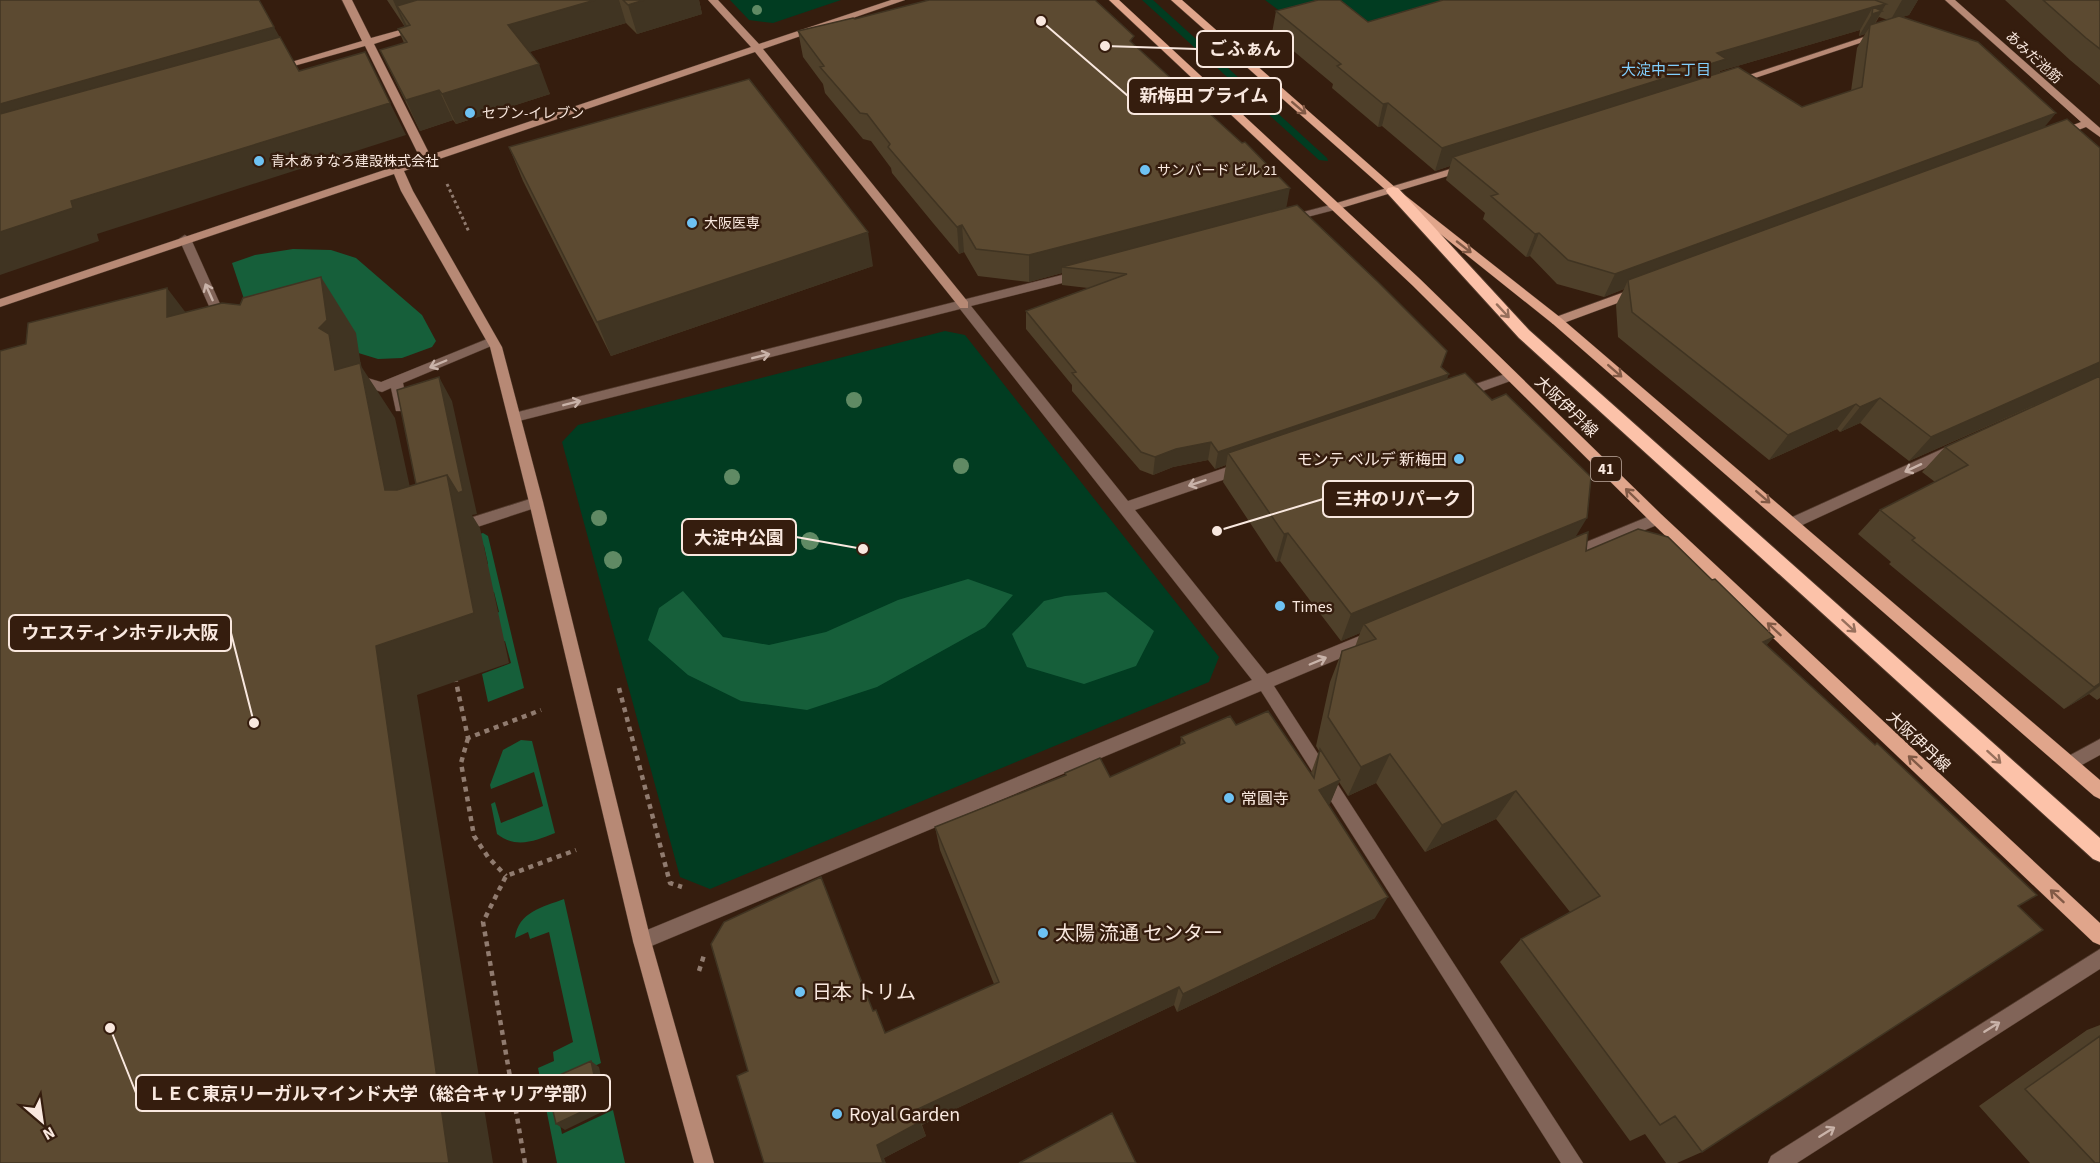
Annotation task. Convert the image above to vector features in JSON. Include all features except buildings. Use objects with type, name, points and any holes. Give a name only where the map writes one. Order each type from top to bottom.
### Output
[{"type":"highway","points":[[1393,191],[1524,334],[2100,852]]},
{"type":"main road","name":"大阪伊丹線","points":[[1114,0],[1416,282],[1657,519],[2100,936]]},
{"type":"main road","points":[[1176,0],[1393,191],[1557,321],[2100,791]]},
{"type":"street","points":[[347,0],[426,158]]},
{"type":"street","points":[[713,0],[757,48],[1264,683],[1573,1163]]},
{"type":"street","points":[[0,303],[900,0]]},
{"type":"street","name":"あみだ池筋","points":[[1950,0],[2100,134]]},
{"type":"street","points":[[1727,84],[1890,28],[1875,22]]},
{"type":"street","points":[[268,71],[426,26]]},
{"type":"street","points":[[1993,49],[2004,49]]},
{"type":"street","points":[[2051,137],[2088,123]]},
{"type":"street","points":[[1277,222],[1393,191],[1480,163]]},
{"type":"street","points":[[397,168],[407,190],[492,341],[515,417],[642,941],[704,1163]]},
{"type":"street","points":[[185,239],[227,334]]},
{"type":"street","points":[[515,417],[1092,271]]},
{"type":"street","points":[[1557,321],[1645,288]]},
{"type":"street","points":[[364,382],[382,387],[492,341]]},
{"type":"street","points":[[1443,399],[1511,376]]},
{"type":"street","points":[[396,381],[405,426]]},
{"type":"street","points":[[1793,523],[1962,445]]},
{"type":"street","points":[[1125,508],[1262,461]]},
{"type":"street","points":[[438,534],[536,502]]},
{"type":"street","points":[[1549,564],[1657,519]]},
{"type":"street","points":[[642,941],[1385,633]]},
{"type":"street","points":[[2069,764],[2100,746]]},
{"type":"street","points":[[1778,1163],[2100,958]]},
{"type":"path","points":[[454,672],[468,738],[461,763],[474,836],[488,857],[506,876]]},
{"type":"path","points":[[468,738],[541,710]]},
{"type":"path","points":[[525,1163],[483,922],[506,876],[576,850]]},
{"type":"green space","points":[[730,0],[841,0],[773,23],[749,20]]},
{"type":"green space","points":[[1142,0],[1153,0],[1328,161],[1319,160]]},
{"type":"green space","points":[[1265,0],[1494,0],[1365,37],[1292,20]]},
{"type":"green space","points":[[293,249],[331,250],[356,258],[422,315],[436,341],[432,347],[402,358],[378,359],[251,320],[232,263],[255,255]]},
{"type":"green space","points":[[945,331],[965,335],[1219,657],[1209,682],[710,889],[680,877],[562,442],[578,425]]},
{"type":"green space","points":[[483,533],[488,536],[524,688],[488,702],[482,674],[511,663],[505,641],[478,650],[472,622],[499,612],[494,592],[466,601],[461,573],[488,564],[484,546],[473,536]]},
{"type":"green space","points":[[968,579],[1013,595],[985,627],[877,687],[807,710],[741,701],[688,675],[648,640],[659,608],[683,591],[723,637],[769,645],[826,632],[898,600]]},
{"type":"green space","points":[[1106,592],[1154,631],[1136,666],[1084,684],[1027,667],[1012,634],[1044,601],[1065,596]]},
{"type":"green space","points":[[521,740],[532,741],[555,833],[526,842],[511,841],[497,834],[491,804],[495,802],[501,823],[543,806],[534,772],[491,789],[490,785],[503,750]]},
{"type":"green space","points":[[564,899],[601,1063],[552,1086],[562,1134],[613,1110],[625,1163],[557,1163],[538,1068],[554,1061],[553,1052],[573,1042],[549,932],[530,939],[528,932],[515,938],[517,929],[526,916]]},
{"type":"place","name":"新梅田 プライム","points":[[1041,21]]},
{"type":"place","name":"ごふぁん","points":[[1105,46]]},
{"type":"place","name":"セブン-イレブン","points":[[470,113]]},
{"type":"place","name":"青木あすなろ建設株式会社","points":[[259,161]]},
{"type":"place","name":"サン バード ビル 21","points":[[1145,170]]},
{"type":"place","name":"大阪医専","points":[[692,223]]},
{"type":"place","name":"モンテ ベルデ 新梅田","points":[[1459,459]]},
{"type":"place","name":"三井のリパーク","points":[[1217,531]]},
{"type":"place","name":"大淀中公園","points":[[863,549]]},
{"type":"place","name":"Times","points":[[1280,606]]},
{"type":"place","name":"ウエスティンホテル大阪","points":[[254,723]]},
{"type":"place","name":"常圓寺","points":[[1229,798]]},
{"type":"place","name":"太陽 流通 センター","points":[[1043,933]]},
{"type":"place","name":"日本 トリム","points":[[800,992]]},
{"type":"place","name":"ＬＥＣ東京リーガルマインド大学（総合キャリア学部）","points":[[110,1028]]},
{"type":"place","name":"Royal Garden","points":[[837,1114]]},
{"type":"district","name":"大淀中二丁目","points":[[1666,70]]}]
